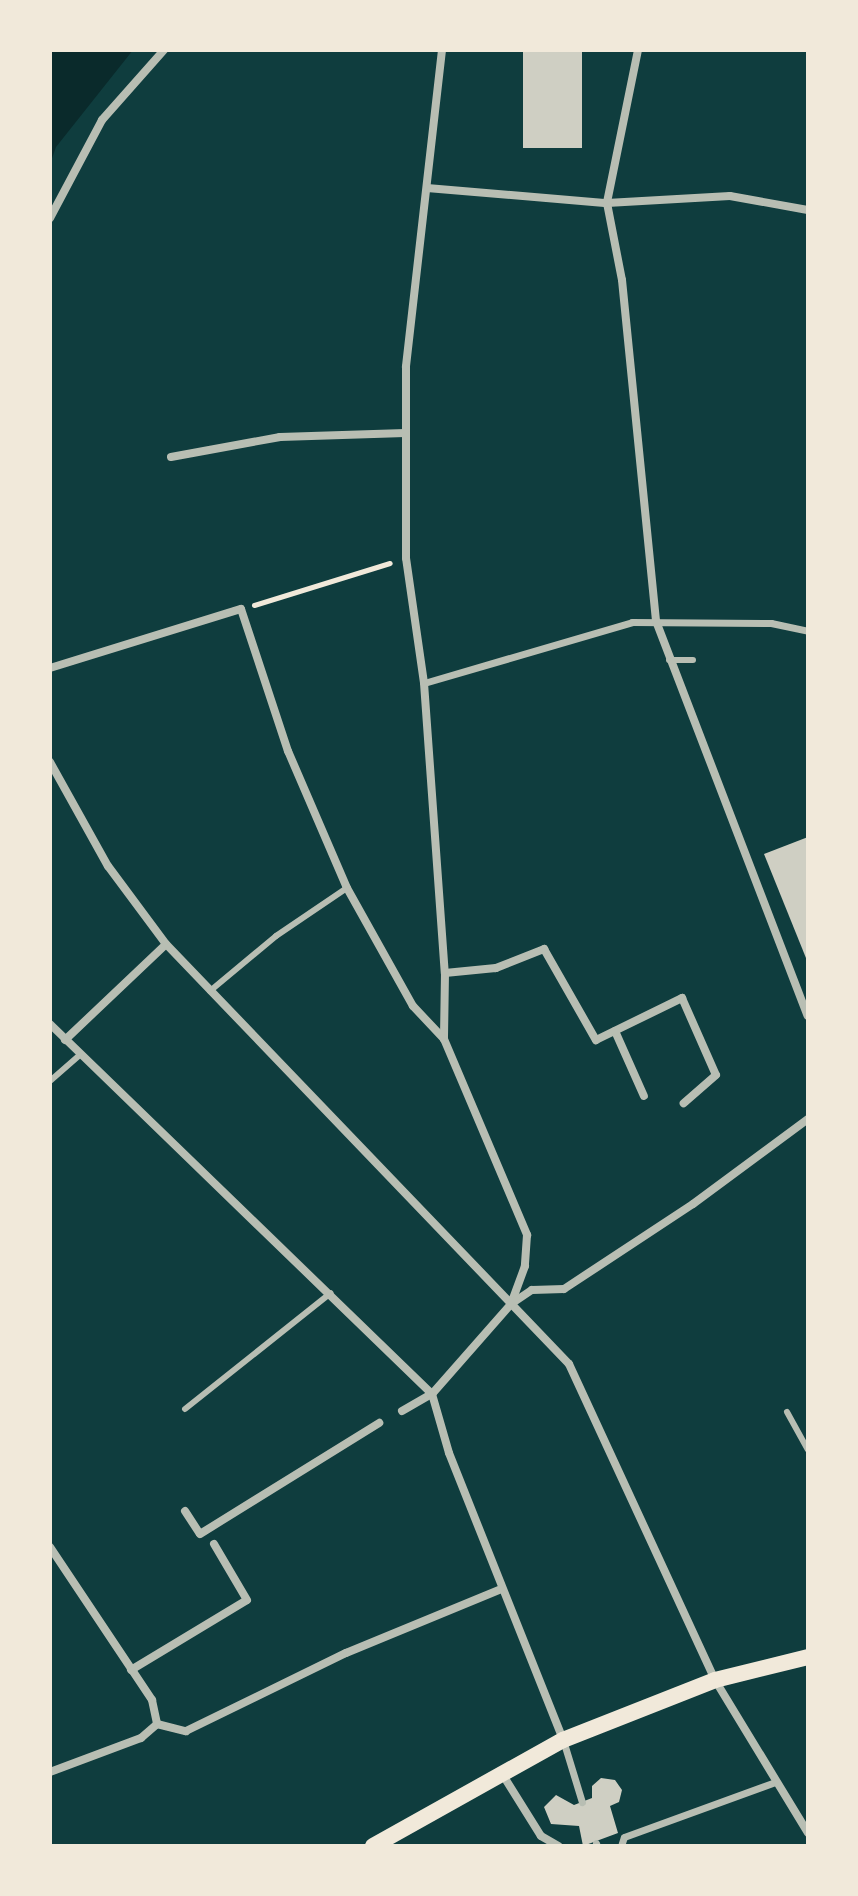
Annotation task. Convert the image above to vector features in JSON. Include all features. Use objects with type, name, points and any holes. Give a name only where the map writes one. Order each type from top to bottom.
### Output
[{"type":"main road","points":[[373,1846],[500,1771],[563,1740],[715,1680],[808,1657]]},
{"type":"street","points":[[50,218],[102,120],[164,50]]},
{"type":"street","points":[[442,50],[406,367],[405,433],[406,558],[424,683],[445,973],[444,1039]]},
{"type":"street","points":[[638,50],[607,203],[622,280],[656,621],[808,1016]]},
{"type":"street","points":[[427,188],[607,203],[730,196],[808,210]]},
{"type":"street","points":[[171,457],[280,437],[405,433]]},
{"type":"street","points":[[50,668],[241,609],[288,751],[347,888],[413,1006],[444,1039],[527,1235],[525,1266],[511,1304]]},
{"type":"street","points":[[424,683],[632,622],[771,623],[808,631]]},
{"type":"street","points":[[50,762],[108,866],[166,944],[569,1364],[715,1680],[808,1833]]},
{"type":"street","points":[[65,1040],[166,944]]},
{"type":"street","points":[[445,973],[496,968],[544,949],[596,1040],[682,998],[716,1075],[684,1103]]},
{"type":"street","points":[[50,1024],[432,1394],[449,1453],[563,1740],[582,1802]]},
{"type":"street","points":[[615,1031],[644,1096]]},
{"type":"street","points":[[402,1411],[432,1394],[511,1304],[532,1290],[564,1289],[693,1204],[808,1119]]},
{"type":"street","points":[[185,1511],[200,1534],[379,1423]]},
{"type":"street","points":[[131,1670],[247,1600],[214,1544]]},
{"type":"street","points":[[50,1547],[152,1700],[157,1724]]},
{"type":"street","points":[[157,1724],[186,1731],[346,1653],[501,1589]]},
{"type":"street","points":[[50,1772],[141,1738],[157,1724]]},
{"type":"street","points":[[500,1771],[541,1836],[558,1846]]},
{"type":"street","points":[[621,1846],[624,1837],[775,1782]]},
{"type":"lane","points":[[669,660],[693,660]]},
{"type":"lane","points":[[210,991],[276,936],[347,888]]},
{"type":"lane","points":[[50,1081],[81,1054]]},
{"type":"lane","points":[[185,1409],[331,1293]]},
{"type":"lane","points":[[787,1412],[808,1450]]},
{"type":"path","points":[[241,609],[406,558]]},
{"type":"water","points":[[50,50],[133,50],[56,147],[50,164]]},
{"type":"building","points":[[523,50],[582,50],[582,148],[523,148]]},
{"type":"building","points":[[808,837],[808,963],[764,854]]},
{"type":"building","points":[[601,1778],[615,1780],[622,1790],[619,1802],[610,1806],[618,1833],[583,1846],[579,1826],[551,1824],[544,1807],[556,1795],[574,1805],[592,1798],[592,1786]]}]
